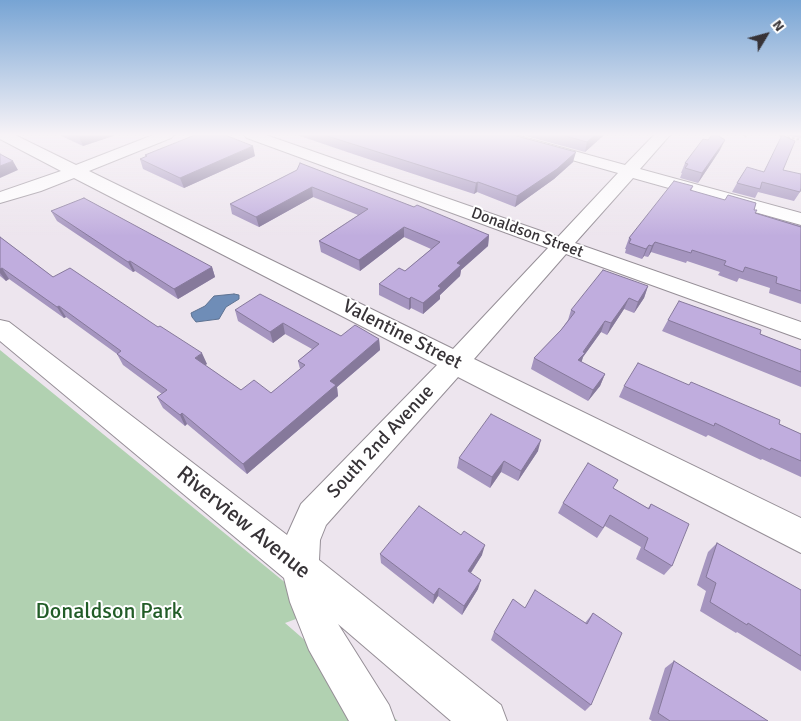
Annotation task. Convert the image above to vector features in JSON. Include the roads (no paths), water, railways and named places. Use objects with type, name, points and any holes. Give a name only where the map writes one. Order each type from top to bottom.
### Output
[{"type":"street","name":"Valentine Street","points":[[69,169],[801,536]]},
{"type":"street","points":[[0,198],[36,188],[84,169]]},
{"type":"street","name":"Donaldson Street","points":[[346,169],[801,331]]},
{"type":"street","points":[[621,169],[801,219]]},
{"type":"street","name":"South 2nd Avenue","points":[[373,721],[323,636],[309,602],[300,569],[302,540],[313,515],[455,363],[631,169]]},
{"type":"street","name":"Riverview Avenue","points":[[0,328],[254,530],[485,721]]},
{"type":"water","points":[[239,295],[239,299],[226,307],[219,319],[196,322],[192,317],[191,313],[205,306],[214,296]]},
{"type":"park label","name":"Donaldson Park","points":[[109,612]]}]
